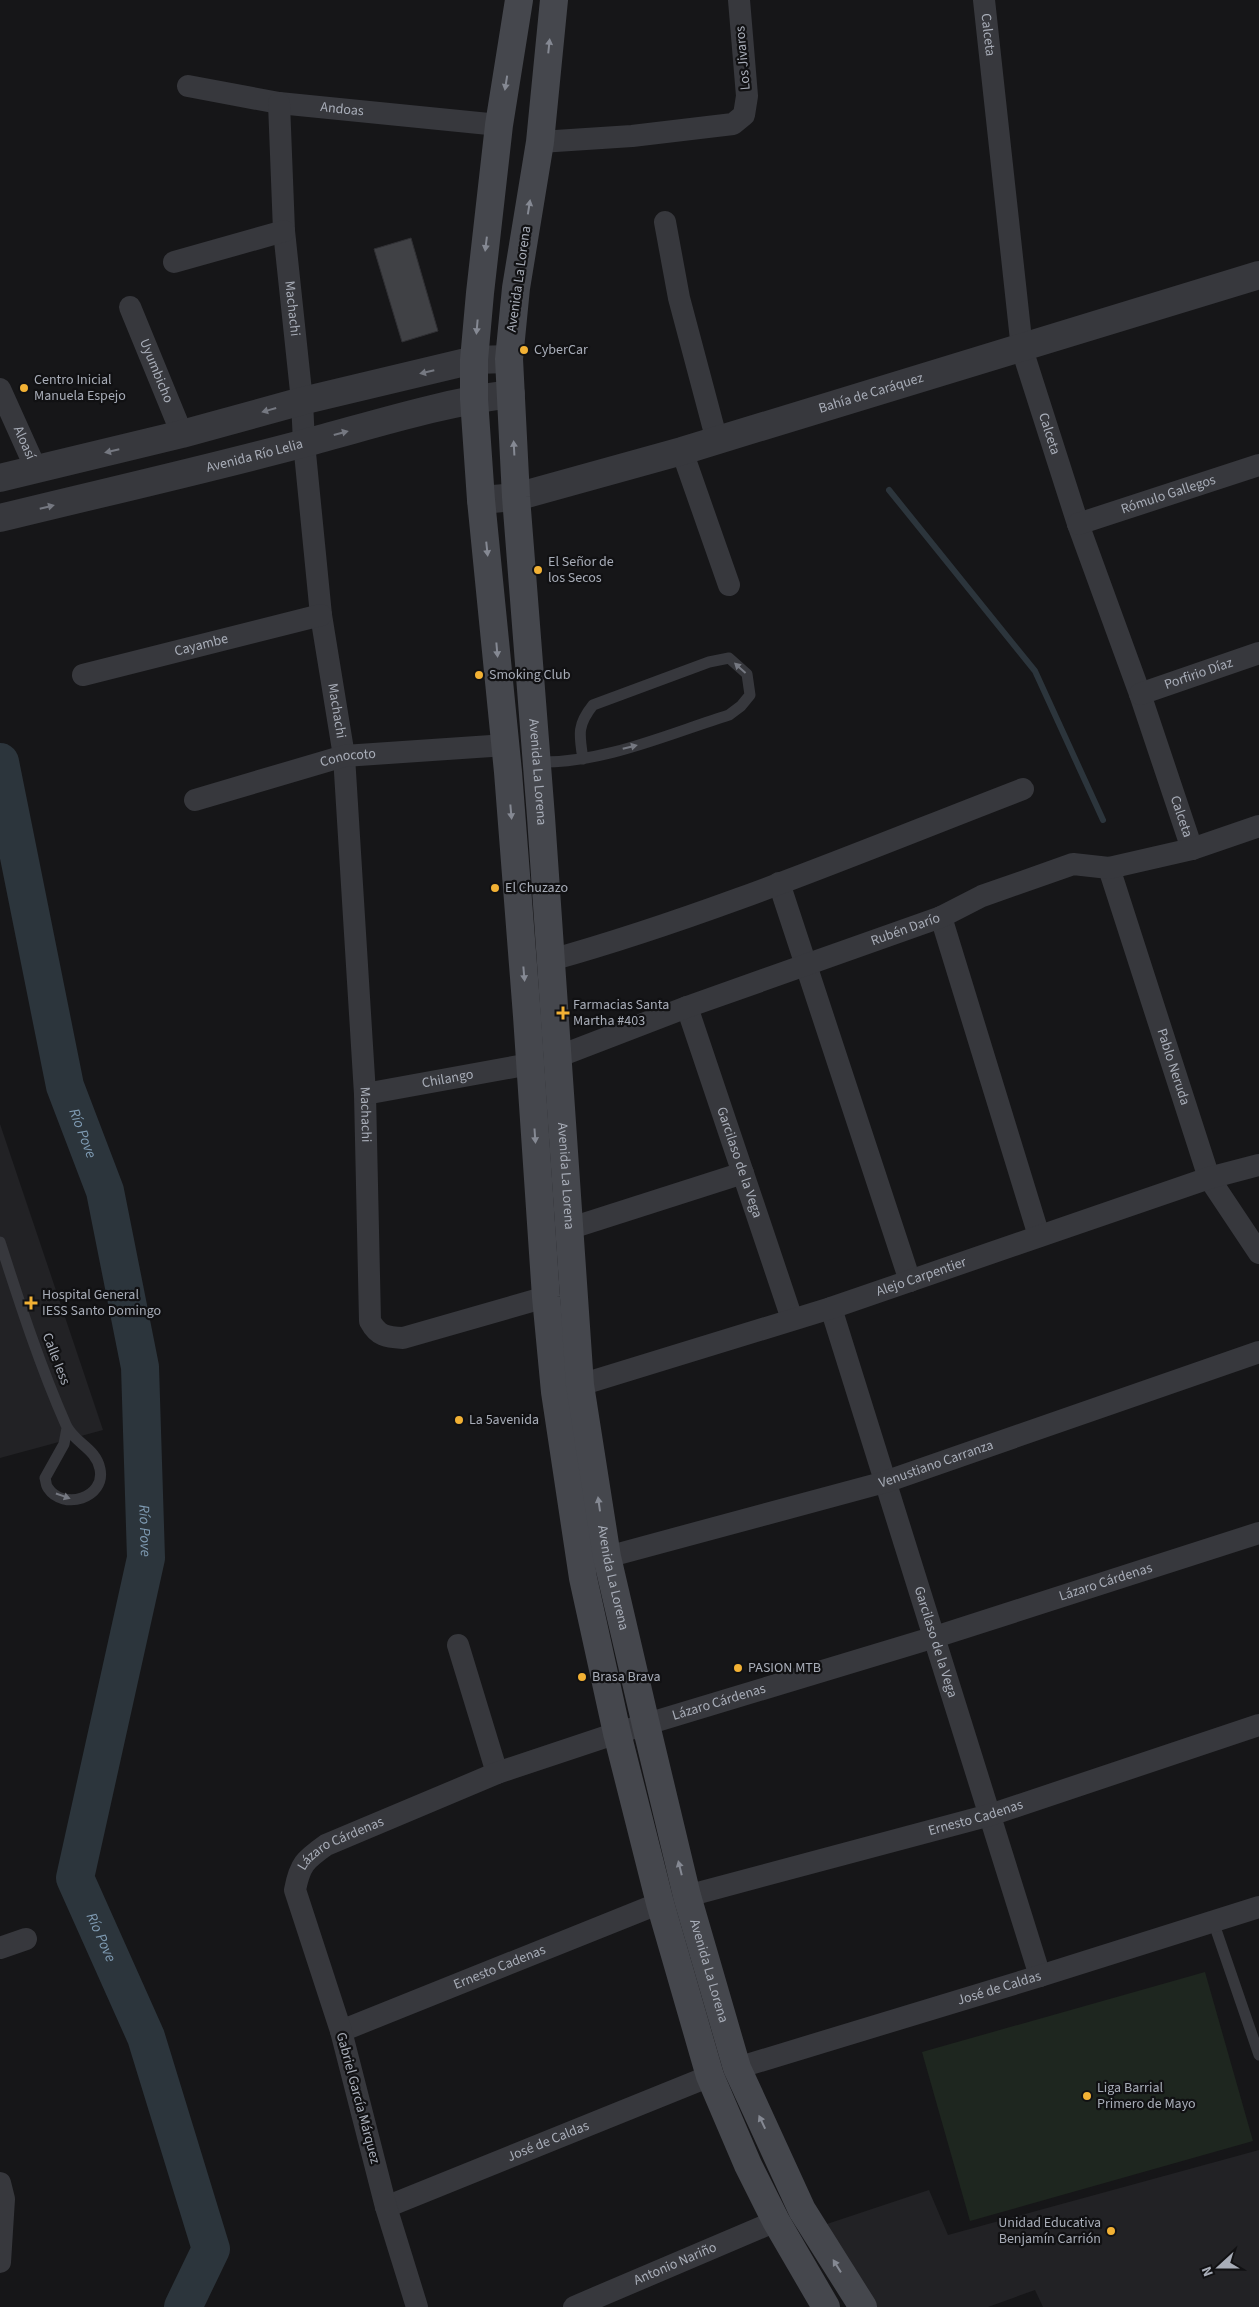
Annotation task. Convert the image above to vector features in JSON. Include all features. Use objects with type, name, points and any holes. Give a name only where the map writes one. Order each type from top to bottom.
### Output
[{"type":"main road","name":"Avenida La Lorena","points":[[519,0],[499,125],[474,360],[474,398],[481,500],[506,745],[546,1297],[555,1392],[583,1578],[617,1733],[660,1903],[710,2076],[748,2165],[776,2221],[826,2307]]},
{"type":"main road","name":"Avenida La Lorena","points":[[554,0],[540,142],[516,288],[509,359],[516,497],[537,762],[580,1385],[607,1557],[687,1896],[737,2068],[802,2210],[863,2307]]},
{"type":"street","name":"Los Jivaros","points":[[540,142],[632,136],[733,124],[744,115],[747,96],[738,0]]},
{"type":"street","name":"Calceta","points":[[984,0],[1022,349],[1078,524],[1140,694],[1192,849]]},
{"type":"street","name":"Andoas","points":[[188,86],[279,103],[499,125]]},
{"type":"street","name":"Machachi","points":[[279,103],[284,231],[302,401],[304,444],[321,615],[344,756],[365,1094],[370,1320],[375,1331],[385,1337],[403,1338],[546,1297]]},
{"type":"street","points":[[665,222],[679,298],[717,441]]},
{"type":"street","points":[[174,262],[284,231]]},
{"type":"street","name":"Bahía de Caráquez","points":[[481,500],[516,497],[682,452],[1259,275]]},
{"type":"street","name":"Uyumbicho","points":[[130,307],[182,434]]},
{"type":"street","points":[[0,478],[182,434],[302,401],[474,360],[509,359]]},
{"type":"street","name":"Aloasí","points":[[0,389],[36,469]]},
{"type":"street","name":"Avenida Río Lelia","points":[[0,518],[304,444],[474,398],[511,394]]},
{"type":"street","points":[[682,452],[729,585]]},
{"type":"street","name":"Rómulo Gallegos","points":[[1078,524],[1259,464]]},
{"type":"street","name":"Cayambe","points":[[83,675],[321,615]]},
{"type":"street","name":"Porfirio Díaz","points":[[1140,694],[1259,652]]},
{"type":"street","name":"Conocoto","points":[[195,800],[344,756],[506,745]]},
{"type":"street","points":[[551,960],[619,941],[779,883],[1023,789]]},
{"type":"street","name":"Rubén Darío","points":[[557,1056],[686,1007],[941,917],[982,896],[1073,864],[1109,868],[1192,849],[1259,826]]},
{"type":"street","name":"Pablo Neruda","points":[[1109,868],[1208,1178],[1259,1253]]},
{"type":"street","points":[[779,883],[910,1281]]},
{"type":"street","points":[[941,917],[1039,1236]]},
{"type":"street","name":"Garcilaso de la Vega","points":[[686,1007],[792,1319]]},
{"type":"street","name":"Chilango","points":[[365,1094],[530,1064]]},
{"type":"street","name":"Alejo Carpentier","points":[[580,1385],[831,1308],[1208,1178],[1259,1165]]},
{"type":"street","points":[[568,1229],[743,1173]]},
{"type":"street","name":"Garcilaso de la Vega","points":[[831,1308],[1040,1976]]},
{"type":"street","name":"Venustiano Carranza","points":[[607,1557],[885,1482],[1259,1352]]},
{"type":"street","name":"Lázaro Cárdenas","points":[[295,1890],[298,1870],[310,1856],[326,1845],[497,1773],[617,1733],[935,1637],[1259,1533]]},
{"type":"street","points":[[458,1645],[497,1773]]},
{"type":"street","name":"Ernesto Cadenas","points":[[687,1896],[990,1815],[1259,1725]]},
{"type":"street","name":"Gabriel García Márquez","points":[[295,1890],[341,2031],[386,2207],[417,2307]]},
{"type":"street","name":"Ernesto Cadenas","points":[[341,2031],[660,1903]]},
{"type":"street","name":"José de Caldas","points":[[737,2068],[1259,1907]]},
{"type":"street","points":[[0,1948],[26,1939]]},
{"type":"street","name":"José de Caldas","points":[[386,2207],[710,2076]]},
{"type":"street","points":[[0,2183],[4,2199],[0,2262]]},
{"type":"street","name":"Antonio Nariño","points":[[574,2307],[776,2221]]},
{"type":"lane","points":[[537,762],[562,763],[583,759],[637,745],[729,715],[741,706],[750,695],[747,674],[729,658],[709,662],[592,705],[582,719],[579,735],[583,759]]},
{"type":"lane","name":"Calle Iess","points":[[0,1242],[34,1346],[67,1428],[95,1454],[102,1479],[99,1487],[92,1495],[75,1500],[60,1498],[48,1489],[45,1478],[64,1444],[67,1428]]},
{"type":"lane","points":[[1213,1921],[1259,2054]]},
{"type":"shaded area","name":"Hospital General IESS Santo Domingo","points":[[0,1124],[103,1430],[0,1458]]},
{"type":"shaded area","name":"Liga Barrial Primero de Mayo","points":[[1205,1972],[1253,2141],[970,2221],[922,2052]]},
{"type":"shaded area","name":"Unidad Educativa Benjamín Carrión","points":[[1259,2150],[1259,2307],[1043,2307],[1035,2290],[988,2307],[875,2307],[818,2227],[929,2190],[948,2235]]},
{"type":"building","points":[[411,238],[438,331],[402,342],[374,249]]},
{"type":"waterway","points":[[889,490],[1035,671],[1103,820]]},
{"type":"waterway","name":"Río Pove","points":[[0,762],[65,1086],[105,1191],[140,1367],[146,1558],[75,1878],[146,2037],[211,2249],[183,2307]]},
{"type":"place","name":"CyberCar","points":[[524,350]]},
{"type":"place","name":"Centro Inicial Manuela Espejo","points":[[24,388]]},
{"type":"place","name":"El Señor de los Secos","points":[[538,570]]},
{"type":"place","name":"Smoking Club","points":[[479,675]]},
{"type":"place","name":"El Chuzazo","points":[[495,888]]},
{"type":"place","name":"Farmacias Santa Martha #403","points":[[563,1013]]},
{"type":"place","name":"Hospital General IESS Santo Domingo","points":[[31,1303]]},
{"type":"place","name":"La 5avenida","points":[[459,1420]]},
{"type":"place","name":"PASION MTB","points":[[738,1668]]},
{"type":"place","name":"Brasa Brava","points":[[582,1677]]},
{"type":"place","name":"Liga Barrial Primero de Mayo","points":[[1087,2096]]},
{"type":"place","name":"Unidad Educativa Benjamín Carrión","points":[[1111,2231]]}]
